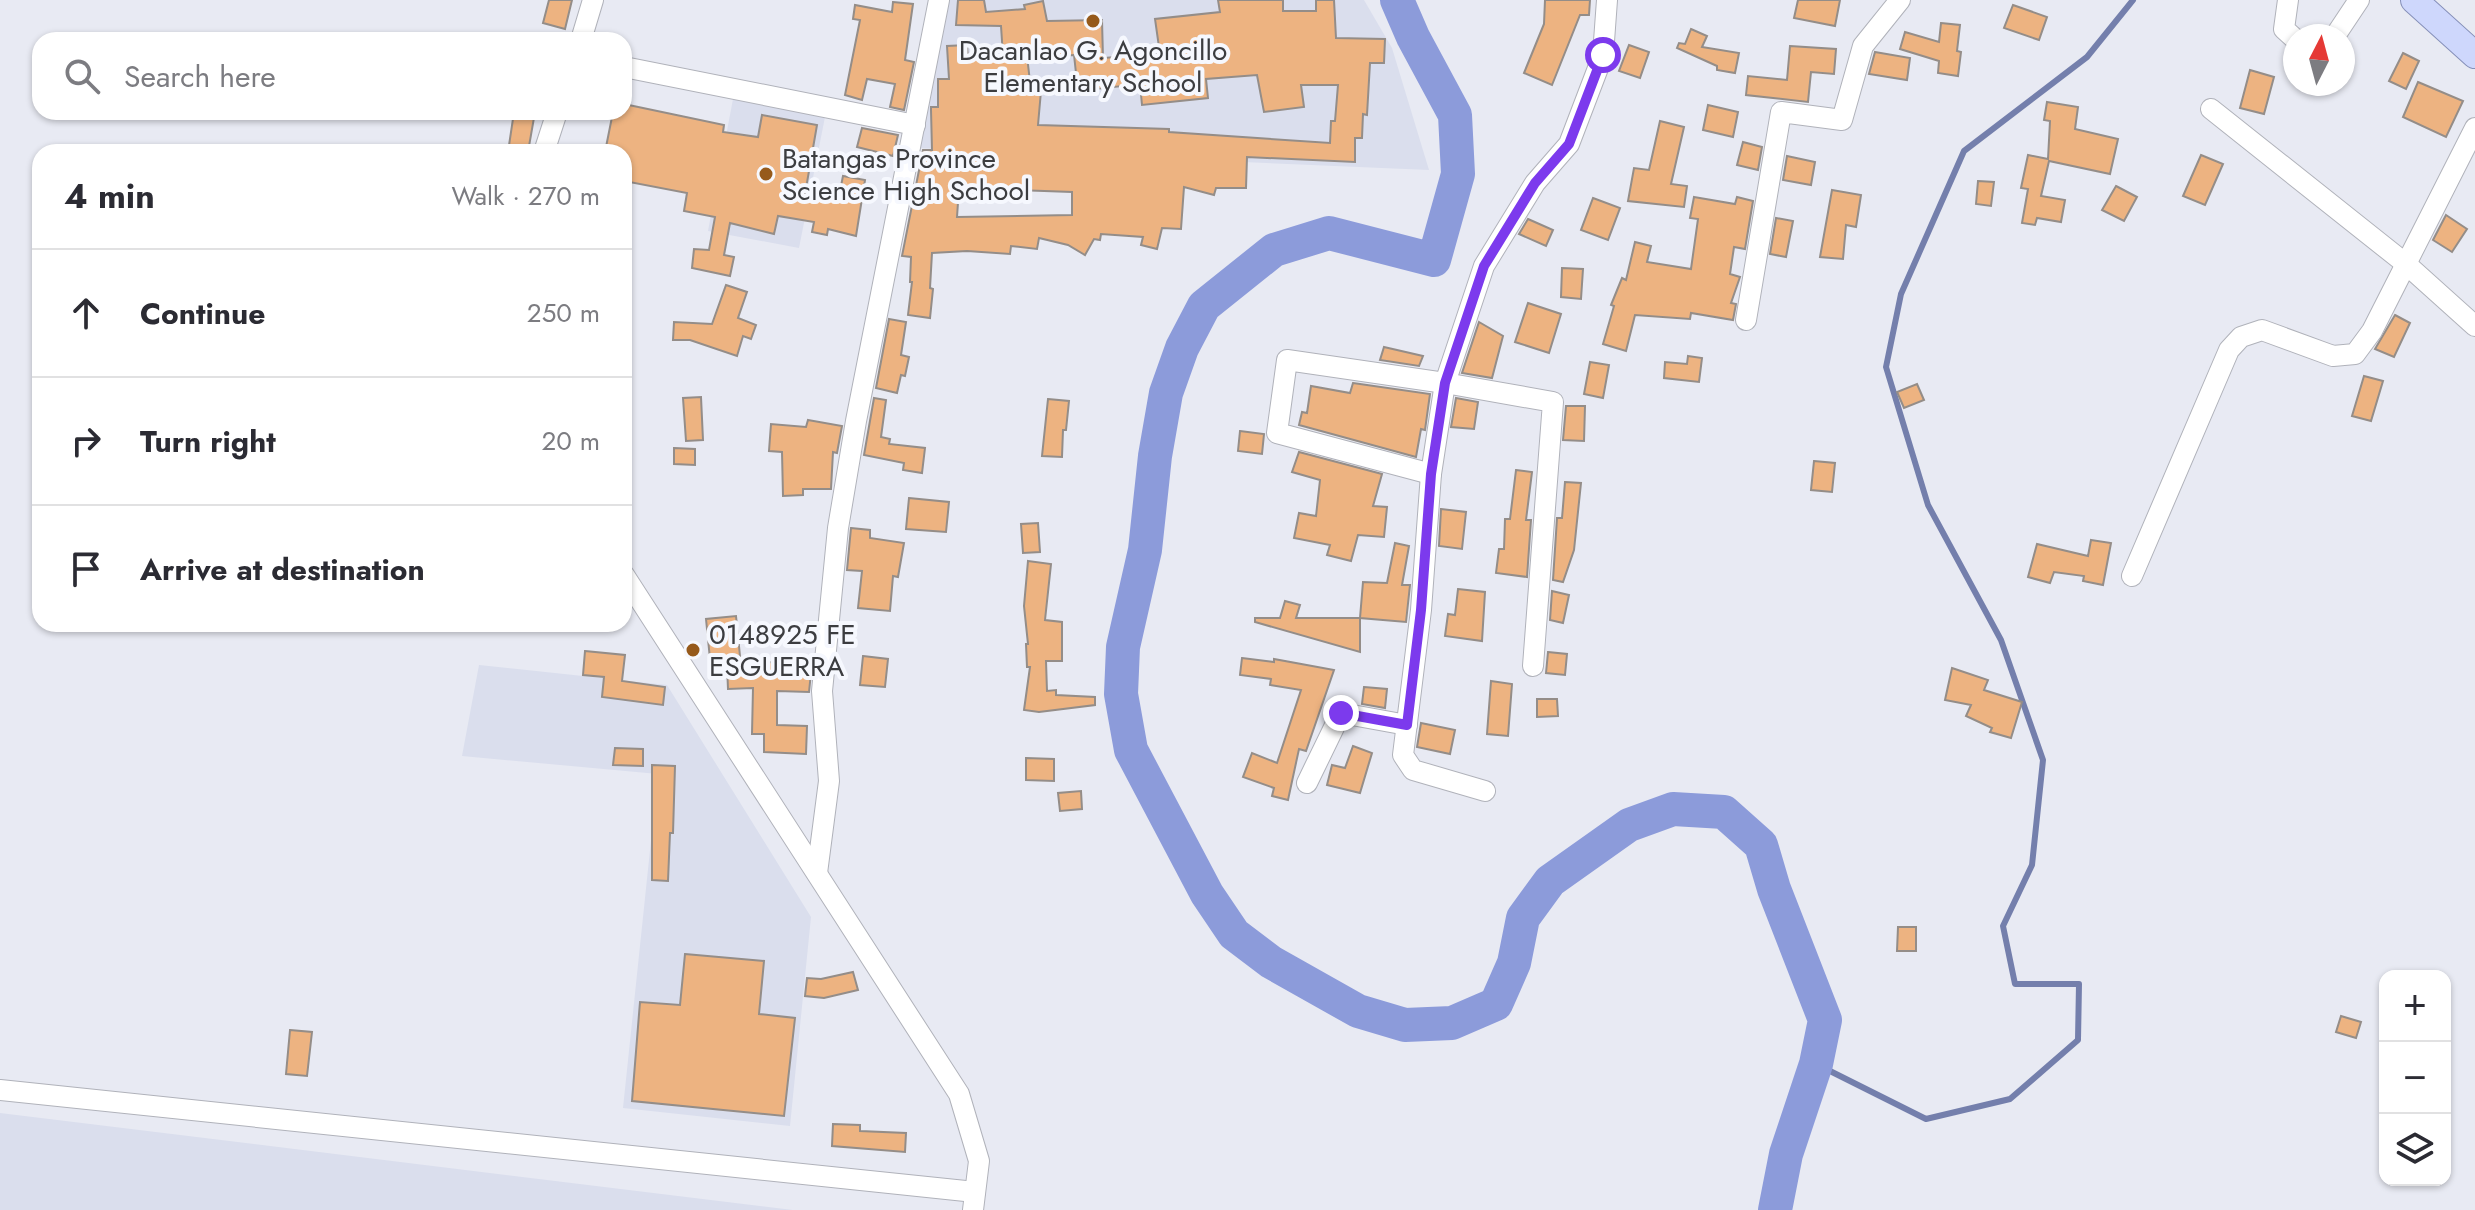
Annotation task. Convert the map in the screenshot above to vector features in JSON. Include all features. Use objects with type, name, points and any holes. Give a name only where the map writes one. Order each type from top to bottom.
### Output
[{"type":"main road","points":[[2414,0],[2475,55]]},
{"type":"street","points":[[583,32],[593,0]]},
{"type":"street","points":[[817,873],[829,781],[822,691],[838,528],[856,421],[939,0]]},
{"type":"street","points":[[1485,791],[1413,770],[1403,755],[1421,610],[1431,474],[1445,383],[1484,266],[1535,183],[1569,144],[1603,55],[1607,0]]},
{"type":"street","points":[[1746,320],[1781,112],[1842,120],[1863,46],[1900,0]]},
{"type":"street","points":[[2285,24],[2288,0]]},
{"type":"street","points":[[2343,24],[2359,0]]},
{"type":"street","points":[[632,69],[915,125]]},
{"type":"street","points":[[2211,109],[2406,264],[2475,326]]},
{"type":"street","points":[[547,144],[554,120]]},
{"type":"street","points":[[2132,576],[2229,350],[2241,337],[2262,330],[2333,356],[2355,354],[2372,331],[2475,128]]},
{"type":"street","points":[[1431,474],[1277,433],[1287,360],[1553,402],[1533,666]]},
{"type":"street","points":[[0,1090],[974,1201],[979,1161],[959,1094],[632,587]]},
{"type":"street","points":[[1307,783],[1341,713],[1407,725]]},
{"type":"shaded area","points":[[948,0],[1364,0],[1392,48],[1429,170],[917,148]]},
{"type":"shaded area","name":"Batangas Province Science High School","points":[[733,99],[825,117],[799,248],[708,231]]},
{"type":"shaded area","points":[[479,665],[667,685],[811,917],[790,1126],[623,1108],[658,774],[462,756]]},
{"type":"shaded area","points":[[0,1113],[793,1210],[0,1210]]},
{"type":"building","points":[[549,0],[572,0],[565,29],[543,23]]},
{"type":"building","points":[[958,0],[984,0],[986,12],[1025,9],[1024,5],[1043,1],[1047,21],[1102,20],[1103,58],[1160,54],[1155,19],[1220,12],[1218,0],[1283,0],[1283,11],[1316,11],[1316,0],[1334,0],[1336,38],[1385,39],[1384,63],[1370,63],[1367,115],[1363,114],[1362,138],[1355,138],[1355,162],[1247,157],[1246,188],[1216,188],[1214,195],[1184,187],[1181,229],[1162,228],[1157,249],[1141,245],[1143,237],[1101,234],[1100,240],[1094,239],[1085,255],[1068,245],[1039,238],[1037,249],[1011,246],[1010,254],[967,251],[932,253],[930,318],[908,315],[911,257],[902,256],[923,150],[932,150],[931,107],[938,107],[938,79],[949,79],[947,46],[967,45],[968,60],[1003,56],[1001,26],[956,25]],"holes":[[[1058,50],[1058,56],[1074,55],[1078,91],[1140,84],[1142,105],[1208,98],[1206,79],[1257,75],[1264,112],[1304,107],[1301,85],[1338,85],[1330,143],[1169,132],[1169,129],[1038,125],[1041,91],[1031,90],[1027,56]],[[959,188],[1072,192],[1072,215],[957,217]]]},
{"type":"building","points":[[1545,0],[1590,0],[1589,15],[1580,15],[1552,85],[1524,73],[1544,24]]},
{"type":"building","points":[[1798,0],[1840,0],[1835,26],[1794,18]]},
{"type":"building","points":[[893,2],[913,4],[905,60],[914,62],[904,110],[890,107],[895,84],[867,79],[862,100],[845,95],[860,20],[853,19],[855,5],[892,12]]},
{"type":"building","points":[[2013,5],[2047,17],[2039,40],[2004,28]]},
{"type":"building","points":[[1941,23],[1960,25],[1958,76],[1938,73],[1939,61],[1900,49],[1905,32],[1939,42]]},
{"type":"building","points":[[1691,29],[1707,36],[1702,47],[1739,53],[1735,73],[1717,70],[1717,66],[1677,48],[1679,43],[1685,44]]},
{"type":"building","points":[[1629,45],[1649,52],[1640,78],[1619,71]]},
{"type":"building","points":[[1790,46],[1836,49],[1834,74],[1811,72],[1808,102],[1746,95],[1748,76],[1787,80]]},
{"type":"building","points":[[1875,52],[1910,58],[1907,80],[1869,74]]},
{"type":"building","points":[[2403,53],[2419,61],[2406,89],[2389,81]]},
{"type":"building","points":[[2250,70],[2274,77],[2264,114],[2240,108]]},
{"type":"building","points":[[2418,82],[2463,101],[2446,137],[2403,117]]},
{"type":"building","points":[[2047,102],[2078,107],[2075,129],[2118,139],[2110,174],[2049,161],[2041,196],[2065,200],[2061,222],[2037,218],[2035,225],[2022,223],[2028,189],[2021,188],[2028,155],[2048,159],[2050,121],[2044,120]]},
{"type":"building","points":[[1708,105],[1738,112],[1733,137],[1703,130]]},
{"type":"building","points":[[632,106],[724,125],[723,132],[758,137],[762,115],[817,125],[805,194],[839,196],[843,176],[865,180],[856,236],[828,229],[827,235],[812,232],[814,222],[778,216],[774,234],[730,223],[724,255],[734,257],[730,276],[692,268],[694,249],[709,250],[715,217],[684,211],[687,193],[632,183],[632,144],[607,144],[611,120],[632,120]]},
{"type":"building","points":[[513,120],[534,120],[529,144],[509,144]]},
{"type":"building","points":[[1660,121],[1684,127],[1671,184],[1687,186],[1684,207],[1628,201],[1634,168],[1649,170]]},
{"type":"building","points":[[862,128],[898,135],[893,156],[857,147]]},
{"type":"building","points":[[1743,142],[1762,147],[1758,170],[1737,165]]},
{"type":"building","points":[[2201,155],[2223,164],[2205,205],[2183,196]]},
{"type":"building","points":[[1787,156],[1815,162],[1811,185],[1783,180]]},
{"type":"building","points":[[1978,181],[1994,182],[1991,206],[1976,204]]},
{"type":"building","points":[[2116,186],[2137,197],[2124,221],[2102,210]]},
{"type":"building","points":[[1832,190],[1861,195],[1856,227],[1846,225],[1843,259],[1820,257]]},
{"type":"building","points":[[1694,197],[1735,204],[1737,197],[1753,201],[1745,249],[1734,247],[1730,274],[1740,277],[1731,303],[1736,304],[1733,320],[1691,313],[1690,319],[1635,315],[1626,351],[1603,344],[1614,306],[1611,305],[1622,278],[1626,280],[1635,242],[1651,246],[1647,262],[1691,269],[1698,219],[1690,218]]},
{"type":"building","points":[[1593,198],[1620,208],[1608,240],[1581,230]]},
{"type":"building","points":[[2446,215],[2467,229],[2452,252],[2433,240]]},
{"type":"building","points":[[1776,218],[1793,221],[1786,257],[1770,254]]},
{"type":"building","points":[[1528,219],[1553,230],[1546,246],[1519,234]]},
{"type":"building","points":[[1562,268],[1583,269],[1581,299],[1561,297]]},
{"type":"building","points":[[726,285],[747,292],[738,318],[756,325],[751,339],[743,336],[737,356],[690,340],[673,340],[674,322],[712,324]]},
{"type":"building","points":[[1528,303],[1561,314],[1549,353],[1515,342]]},
{"type":"building","points":[[2395,315],[2410,323],[2394,357],[2375,349]]},
{"type":"building","points":[[889,319],[906,322],[901,355],[909,357],[897,393],[876,388]]},
{"type":"building","points":[[1479,322],[1503,336],[1492,378],[1462,373]]},
{"type":"building","points":[[1384,347],[1423,356],[1419,366],[1380,360]]},
{"type":"building","points":[[1688,356],[1702,358],[1699,382],[1664,378],[1665,362],[1687,364]]},
{"type":"building","points":[[1590,362],[1609,365],[1603,398],[1584,394]]},
{"type":"building","points":[[2364,376],[2383,381],[2371,421],[2352,416]]},
{"type":"building","points":[[1353,383],[1430,394],[1425,430],[1421,429],[1416,457],[1299,425],[1302,412],[1307,413],[1311,386],[1350,393]]},
{"type":"building","points":[[1917,384],[1924,400],[1904,408],[1897,392]]},
{"type":"building","points":[[701,397],[703,440],[686,441],[683,398]]},
{"type":"building","points":[[874,398],[886,400],[881,437],[890,439],[889,444],[925,448],[922,473],[903,470],[904,463],[864,455]]},
{"type":"building","points":[[1456,398],[1478,402],[1474,429],[1451,427]]},
{"type":"building","points":[[1048,399],[1069,401],[1062,457],[1042,456]]},
{"type":"building","points":[[1566,406],[1585,406],[1584,441],[1563,440]]},
{"type":"building","points":[[808,420],[842,426],[837,453],[833,452],[831,489],[803,489],[803,495],[783,496],[782,452],[769,451],[771,424],[806,427]]},
{"type":"building","points":[[1240,431],[1264,434],[1262,454],[1238,451]]},
{"type":"building","points":[[674,448],[695,449],[695,465],[674,464]]},
{"type":"building","points":[[1299,452],[1382,474],[1373,506],[1387,507],[1384,537],[1358,535],[1351,561],[1327,555],[1330,545],[1294,538],[1299,513],[1316,516],[1320,480],[1292,472]]},
{"type":"building","points":[[1814,461],[1835,463],[1832,492],[1811,490]]},
{"type":"building","points":[[1516,470],[1532,472],[1526,520],[1531,520],[1527,577],[1496,573],[1499,549],[1504,549],[1505,519],[1510,519]]},
{"type":"building","points":[[1565,482],[1581,483],[1574,550],[1563,582],[1553,580],[1557,518],[1562,518]]},
{"type":"building","points":[[909,498],[949,502],[946,532],[906,529]]},
{"type":"building","points":[[1441,509],[1466,512],[1462,549],[1439,546]]},
{"type":"building","points":[[1038,523],[1040,552],[1023,553],[1021,524]]},
{"type":"building","points":[[851,528],[870,530],[870,538],[904,543],[898,577],[893,576],[890,611],[858,608],[862,571],[847,570]]},
{"type":"building","points":[[2091,540],[2111,543],[2103,585],[2083,581],[2084,576],[2054,572],[2050,583],[2028,577],[2037,544],[2088,556]]},
{"type":"building","points":[[1395,543],[1409,546],[1402,585],[1410,585],[1406,622],[1360,618],[1363,582],[1387,583]]},
{"type":"building","points":[[1028,561],[1051,564],[1045,620],[1062,622],[1062,661],[1046,661],[1047,691],[1056,690],[1056,695],[1095,697],[1095,705],[1039,712],[1024,710],[1030,667],[1027,667],[1024,606]]},
{"type":"building","points":[[1458,589],[1485,592],[1482,641],[1445,636],[1448,614],[1455,615]]},
{"type":"building","points":[[1552,591],[1569,595],[1563,623],[1550,620]]},
{"type":"building","points":[[1285,601],[1300,605],[1296,618],[1360,618],[1360,652],[1255,622],[1255,618],[1280,618]]},
{"type":"building","points":[[736,616],[740,656],[710,659],[706,619]]},
{"type":"building","points":[[585,651],[625,655],[622,681],[665,687],[663,705],[602,697],[604,677],[583,675]]},
{"type":"building","points":[[1548,652],[1567,654],[1565,675],[1546,673]]},
{"type":"building","points":[[863,656],[888,659],[885,687],[860,685]]},
{"type":"building","points":[[1242,658],[1274,662],[1274,659],[1334,670],[1306,751],[1299,749],[1288,800],[1272,796],[1274,788],[1243,777],[1252,753],[1277,763],[1301,690],[1270,685],[1271,679],[1240,675]]},
{"type":"building","points":[[790,661],[812,663],[809,692],[777,691],[777,725],[807,726],[806,754],[764,752],[764,734],[752,734],[753,688],[728,689],[727,665]]},
{"type":"building","points":[[1952,668],[1988,680],[1984,690],[2022,702],[2011,738],[1990,732],[1992,728],[1966,716],[1971,705],[1945,700]]},
{"type":"building","points":[[1491,681],[1512,684],[1508,736],[1487,734]]},
{"type":"building","points":[[1364,687],[1387,689],[1385,708],[1362,704]]},
{"type":"building","points":[[1537,699],[1557,699],[1558,716],[1537,717]]},
{"type":"building","points":[[1421,723],[1455,730],[1450,754],[1417,747]]},
{"type":"building","points":[[1353,746],[1372,753],[1360,793],[1327,785],[1332,765],[1345,768]]},
{"type":"building","points":[[615,748],[643,749],[643,766],[613,765]]},
{"type":"building","points":[[1026,758],[1054,759],[1054,781],[1026,780]]},
{"type":"building","points":[[652,765],[675,766],[668,881],[652,880]]},
{"type":"building","points":[[1081,791],[1082,809],[1060,811],[1058,793]]},
{"type":"building","points":[[1898,927],[1916,927],[1916,951],[1897,951]]},
{"type":"building","points":[[685,954],[764,961],[759,1014],[795,1018],[784,1116],[632,1101],[640,1002],[680,1005]]},
{"type":"building","points":[[853,972],[858,990],[824,998],[805,996],[807,978],[821,979]]},
{"type":"building","points":[[2341,1016],[2361,1022],[2356,1038],[2336,1032]]},
{"type":"building","points":[[290,1030],[312,1032],[307,1076],[286,1074]]},
{"type":"building","points":[[833,1124],[860,1125],[860,1131],[906,1133],[905,1152],[832,1146]]},
{"type":"waterway","points":[[1397,0],[1455,115],[1458,174],[1434,260],[1329,233],[1274,250],[1204,306],[1182,348],[1166,393],[1155,456],[1145,550],[1123,647],[1121,694],[1131,750],[1207,894],[1234,934],[1271,962],[1358,1011],[1405,1025],[1452,1023],[1496,1004],[1514,963],[1523,918],[1550,881],[1629,825],[1673,809],[1724,812],[1761,845],[1774,889],[1825,1020],[1816,1064],[1786,1154],[1775,1210]]},
{"type":"waterway","points":[[1816,1064],[1926,1119],[2010,1099],[2078,1040],[2079,984],[2015,984],[2003,926],[2032,865],[2043,760],[2001,640],[1928,505],[1886,367],[1901,294],[1964,151],[2087,57],[2133,0]]},
{"type":"place","name":"Dacanlao G. Agoncillo Elementary School","points":[[1093,21]]},
{"type":"place","name":"Batangas Province Science High School","points":[[766,174]]},
{"type":"place","name":"0148925 FE ESGUERRA","points":[[693,650]]},
{"type":"route","points":[[1341,713],[1407,725],[1421,610],[1431,474],[1445,383],[1484,266],[1535,183],[1569,144],[1603,55]]}]
